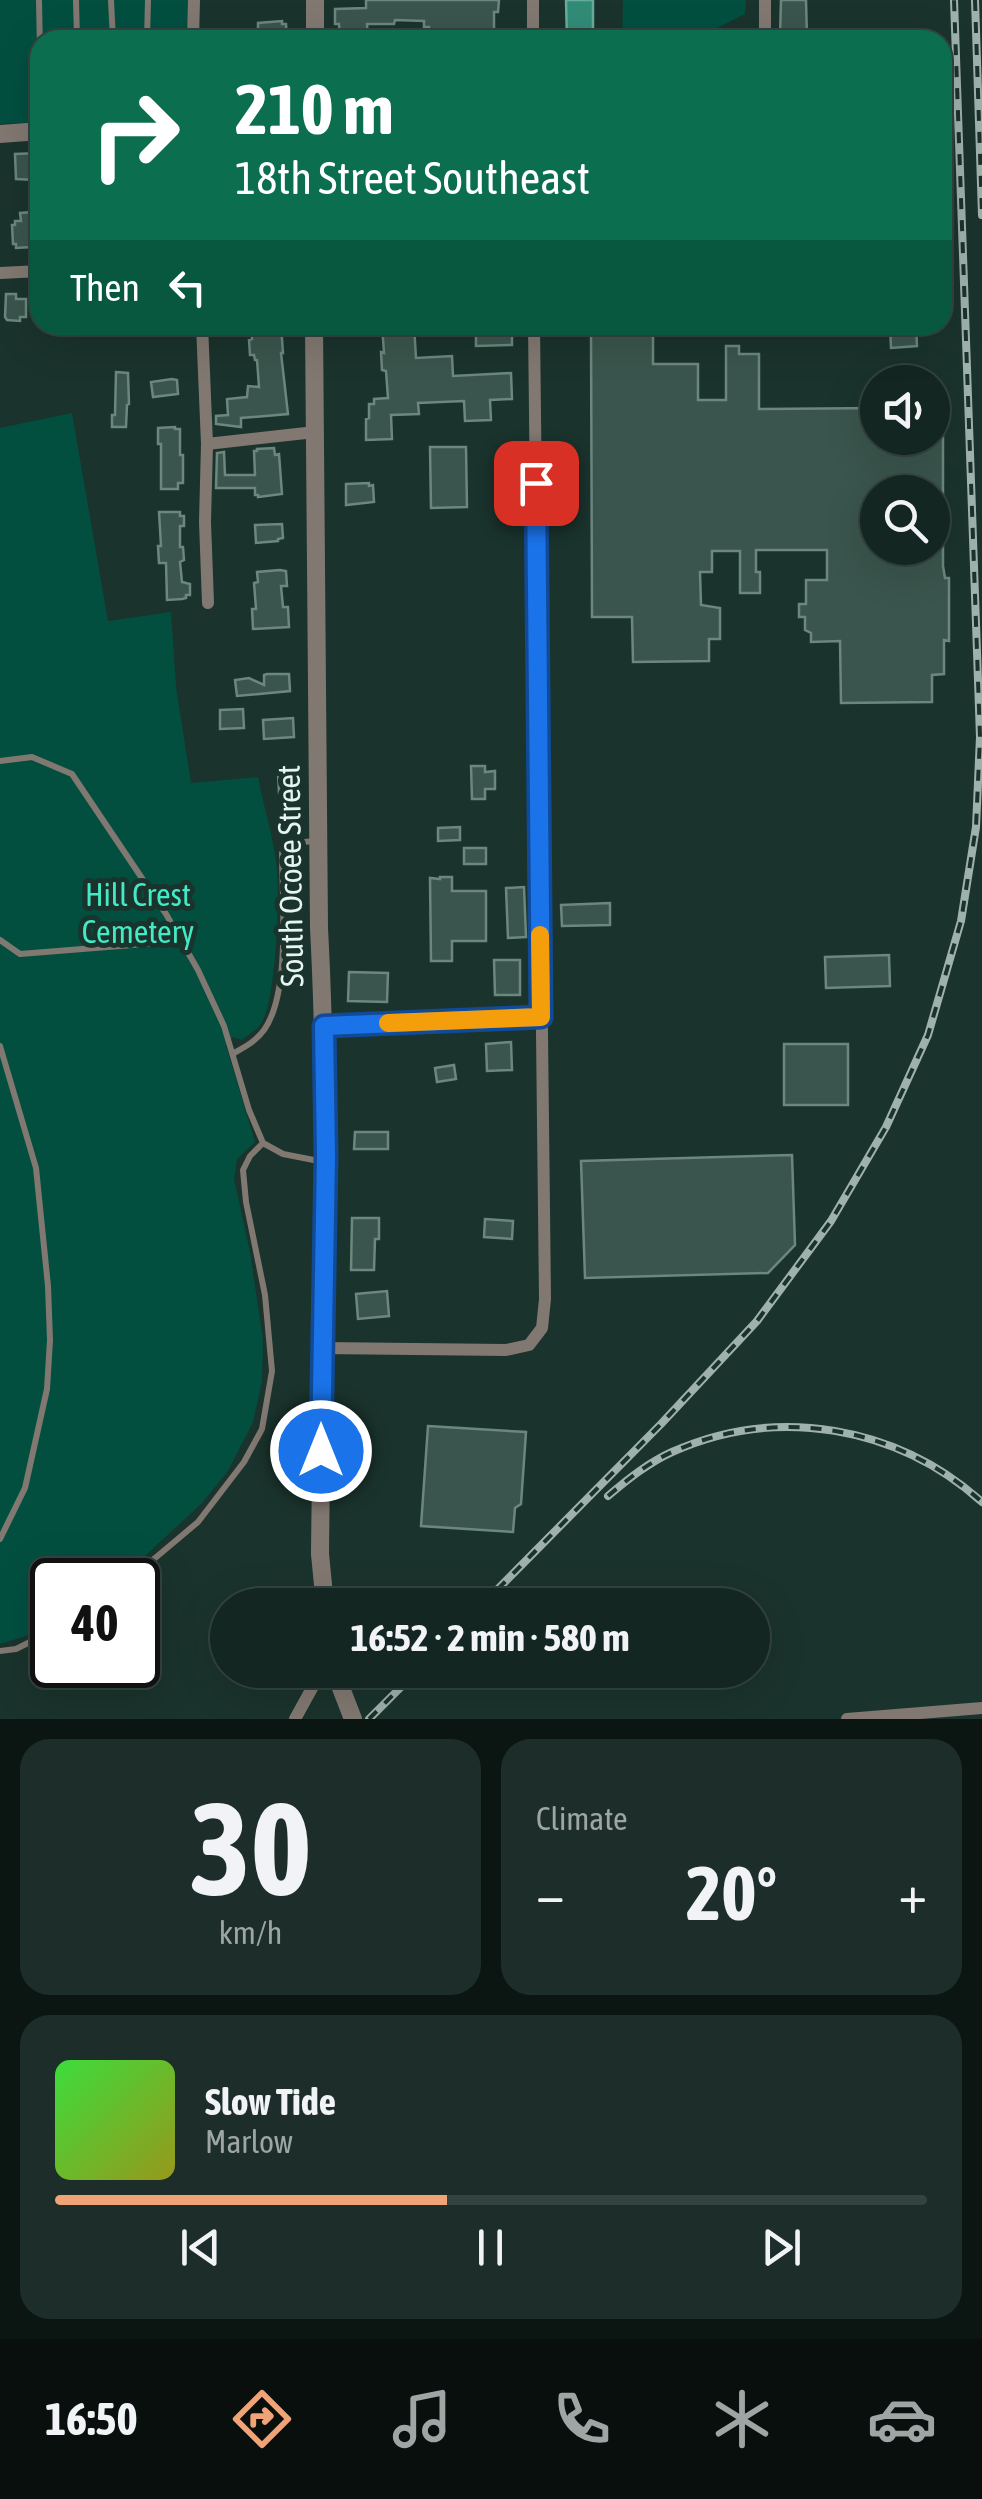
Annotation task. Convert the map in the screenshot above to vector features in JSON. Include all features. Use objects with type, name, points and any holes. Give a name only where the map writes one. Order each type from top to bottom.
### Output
[{"type":"street","points":[[194,0],[194,30]]},
{"type":"street","points":[[315,0],[315,30]]},
{"type":"street","points":[[533,30],[534,0]]},
{"type":"street","points":[[764,0],[765,30]]},
{"type":"street","points":[[0,134],[30,132]]},
{"type":"street","points":[[0,273],[30,271]]},
{"type":"street","points":[[202,335],[208,604]]},
{"type":"street","name":"South Ocoee Street","points":[[314,335],[319,928],[326,1162],[323,1588]]},
{"type":"street","points":[[322,1348],[506,1350],[529,1345],[542,1328],[534,335]]},
{"type":"street","points":[[207,444],[315,432]]},
{"type":"street","points":[[324,1026],[541,1017]]},
{"type":"street","points":[[295,1719],[312,1688]]},
{"type":"street","points":[[341,1688],[352,1719]]},
{"type":"street","points":[[846,1719],[982,1708]]},
{"type":"lane","points":[[39,0],[40,30]]},
{"type":"lane","points":[[76,0],[77,30]]},
{"type":"lane","points":[[112,0],[113,30]]},
{"type":"lane","points":[[147,30],[148,0]]},
{"type":"lane","points":[[0,758],[32,757],[72,774],[182,941],[234,1053],[262,1143],[283,1154],[326,1162]]},
{"type":"lane","points":[[234,1053],[250,1045],[265,1029],[274,1008],[282,946],[282,853],[291,846],[318,840]]},
{"type":"lane","points":[[0,940],[20,954],[182,941]]},
{"type":"lane","points":[[0,1046],[36,1168],[50,1340],[47,1389],[25,1488],[0,1539]]},
{"type":"lane","points":[[0,1079],[11,1080]]},
{"type":"lane","points":[[155,1558],[198,1522],[244,1462],[262,1429],[272,1371],[265,1295],[242,1170],[262,1143]]},
{"type":"lane","points":[[0,1651],[30,1642]]},
{"type":"green space","points":[[0,0],[189,0],[188,30],[30,30],[30,122],[0,124]]},
{"type":"green space","points":[[623,0],[746,0],[745,14],[713,30],[622,30]]},
{"type":"green space","name":"Hill Crest Cemetery","points":[[72,413],[108,621],[171,612],[176,687],[191,783],[258,777],[274,847],[278,903],[276,950],[265,1014],[258,1027],[242,1040],[233,1037],[226,1046],[255,1142],[237,1159],[234,1179],[263,1340],[262,1381],[253,1422],[228,1471],[202,1503],[142,1558],[30,1558],[30,1635],[0,1644],[0,428]]},
{"type":"shaded area","points":[[566,0],[593,0],[593,30],[567,30]]},
{"type":"building","points":[[366,0],[499,0],[494,30],[429,30],[424,21],[367,24],[367,30],[339,30],[339,24],[335,24],[335,9],[366,8]]},
{"type":"building","points":[[781,0],[806,0],[807,30],[780,30]]},
{"type":"building","points":[[282,21],[286,30],[258,30],[258,23]]},
{"type":"building","points":[[30,153],[30,180],[16,179],[15,154]]},
{"type":"building","points":[[30,212],[30,247],[16,248],[13,244],[12,225],[21,221],[20,213]]},
{"type":"building","points":[[6,294],[26,299],[26,317],[20,317],[20,321],[7,320]]},
{"type":"building","points":[[252,335],[282,335],[288,414],[241,418],[241,427],[216,424],[216,416],[228,415],[227,399],[247,397],[248,386],[259,387],[257,360],[250,355]]},
{"type":"building","points":[[383,335],[415,335],[416,358],[452,356],[453,376],[511,373],[512,399],[490,400],[491,420],[465,421],[464,401],[418,403],[419,414],[391,415],[392,439],[366,440],[369,404],[374,404],[374,399],[388,398],[386,371],[382,370],[381,352],[384,353]]},
{"type":"building","points":[[476,335],[512,335],[512,345],[476,346]]},
{"type":"building","points":[[591,335],[653,335],[653,364],[698,364],[698,400],[726,400],[726,346],[739,346],[739,354],[759,354],[759,409],[860,408],[860,455],[943,455],[943,475],[860,475],[860,565],[943,565],[945,578],[949,578],[949,641],[944,640],[944,674],[932,675],[932,702],[841,703],[840,641],[811,642],[811,633],[805,630],[805,617],[799,617],[799,604],[806,604],[806,580],[827,580],[827,550],[756,550],[760,593],[740,593],[740,551],[712,551],[712,572],[700,572],[701,605],[720,608],[720,639],[709,639],[709,661],[633,662],[632,617],[592,617]]},
{"type":"building","points":[[890,335],[916,335],[917,346],[891,348]]},
{"type":"building","points":[[116,372],[128,373],[126,427],[112,427]]},
{"type":"building","points":[[177,380],[178,394],[153,397],[151,382]]},
{"type":"building","points":[[158,428],[180,429],[183,483],[178,483],[178,489],[161,489]]},
{"type":"building","points":[[430,447],[466,447],[467,507],[431,508]]},
{"type":"building","points":[[274,448],[275,455],[279,454],[282,494],[258,497],[255,488],[216,488],[217,453],[224,452],[225,475],[255,475],[254,451]]},
{"type":"building","points":[[346,484],[373,485],[374,502],[346,505]]},
{"type":"building","points":[[159,512],[180,512],[184,516],[180,547],[184,560],[180,562],[182,582],[190,584],[190,595],[186,598],[167,600],[166,563],[159,563]]},
{"type":"building","points":[[282,524],[283,538],[256,543],[255,525]]},
{"type":"building","points":[[286,571],[287,586],[281,586],[289,627],[253,629],[257,572]]},
{"type":"building","points":[[267,674],[289,674],[290,691],[237,696],[235,680],[249,678],[264,685]]},
{"type":"building","points":[[243,709],[244,728],[220,729],[220,710]]},
{"type":"building","points":[[293,718],[294,737],[264,739],[263,720]]},
{"type":"building","points":[[471,766],[485,766],[485,772],[495,771],[495,789],[485,789],[485,799],[472,799]]},
{"type":"building","points":[[278,772],[294,772],[295,793],[279,793]]},
{"type":"building","points":[[460,827],[460,840],[438,841],[438,828]]},
{"type":"building","points":[[464,848],[486,848],[486,864],[464,864]]},
{"type":"building","points":[[452,877],[452,891],[486,891],[486,941],[452,941],[452,961],[431,961],[430,878]]},
{"type":"building","points":[[524,887],[526,937],[508,938],[506,888]]},
{"type":"building","points":[[610,903],[610,925],[562,926],[561,905]]},
{"type":"building","points":[[889,955],[890,986],[826,988],[825,957]]},
{"type":"building","points":[[494,960],[520,960],[520,995],[495,995]]},
{"type":"building","points":[[349,972],[388,973],[387,1002],[348,1001]]},
{"type":"building","points":[[511,1042],[512,1070],[487,1071],[486,1044]]},
{"type":"building","points":[[784,1044],[848,1044],[848,1105],[784,1105]]},
{"type":"building","points":[[454,1065],[456,1079],[437,1082],[435,1068]]},
{"type":"building","points":[[355,1132],[388,1132],[388,1149],[354,1149]]},
{"type":"building","points":[[792,1155],[795,1245],[768,1273],[585,1278],[581,1161]]},
{"type":"building","points":[[352,1218],[379,1218],[374,1270],[351,1270]]},
{"type":"building","points":[[485,1219],[513,1221],[512,1239],[484,1237]]},
{"type":"building","points":[[387,1291],[389,1316],[358,1319],[356,1294]]},
{"type":"building","points":[[428,1426],[526,1432],[521,1504],[515,1508],[513,1532],[421,1526]]},
{"type":"railway","points":[[499,1588],[757,1321],[831,1221],[886,1127],[928,1035],[961,921],[976,827],[980,737],[954,0]]},
{"type":"railway","points":[[975,0],[982,215]]},
{"type":"railway","points":[[608,1496],[672,1452],[753,1429],[794,1427],[874,1440],[949,1476],[982,1502]]},
{"type":"railway","points":[[369,1719],[400,1688]]},
{"type":"slow traffic","points":[[388,1023],[541,1017],[540,935]]},
{"type":"route","points":[[321,1451],[324,1026],[541,1017],[536,483]]}]
